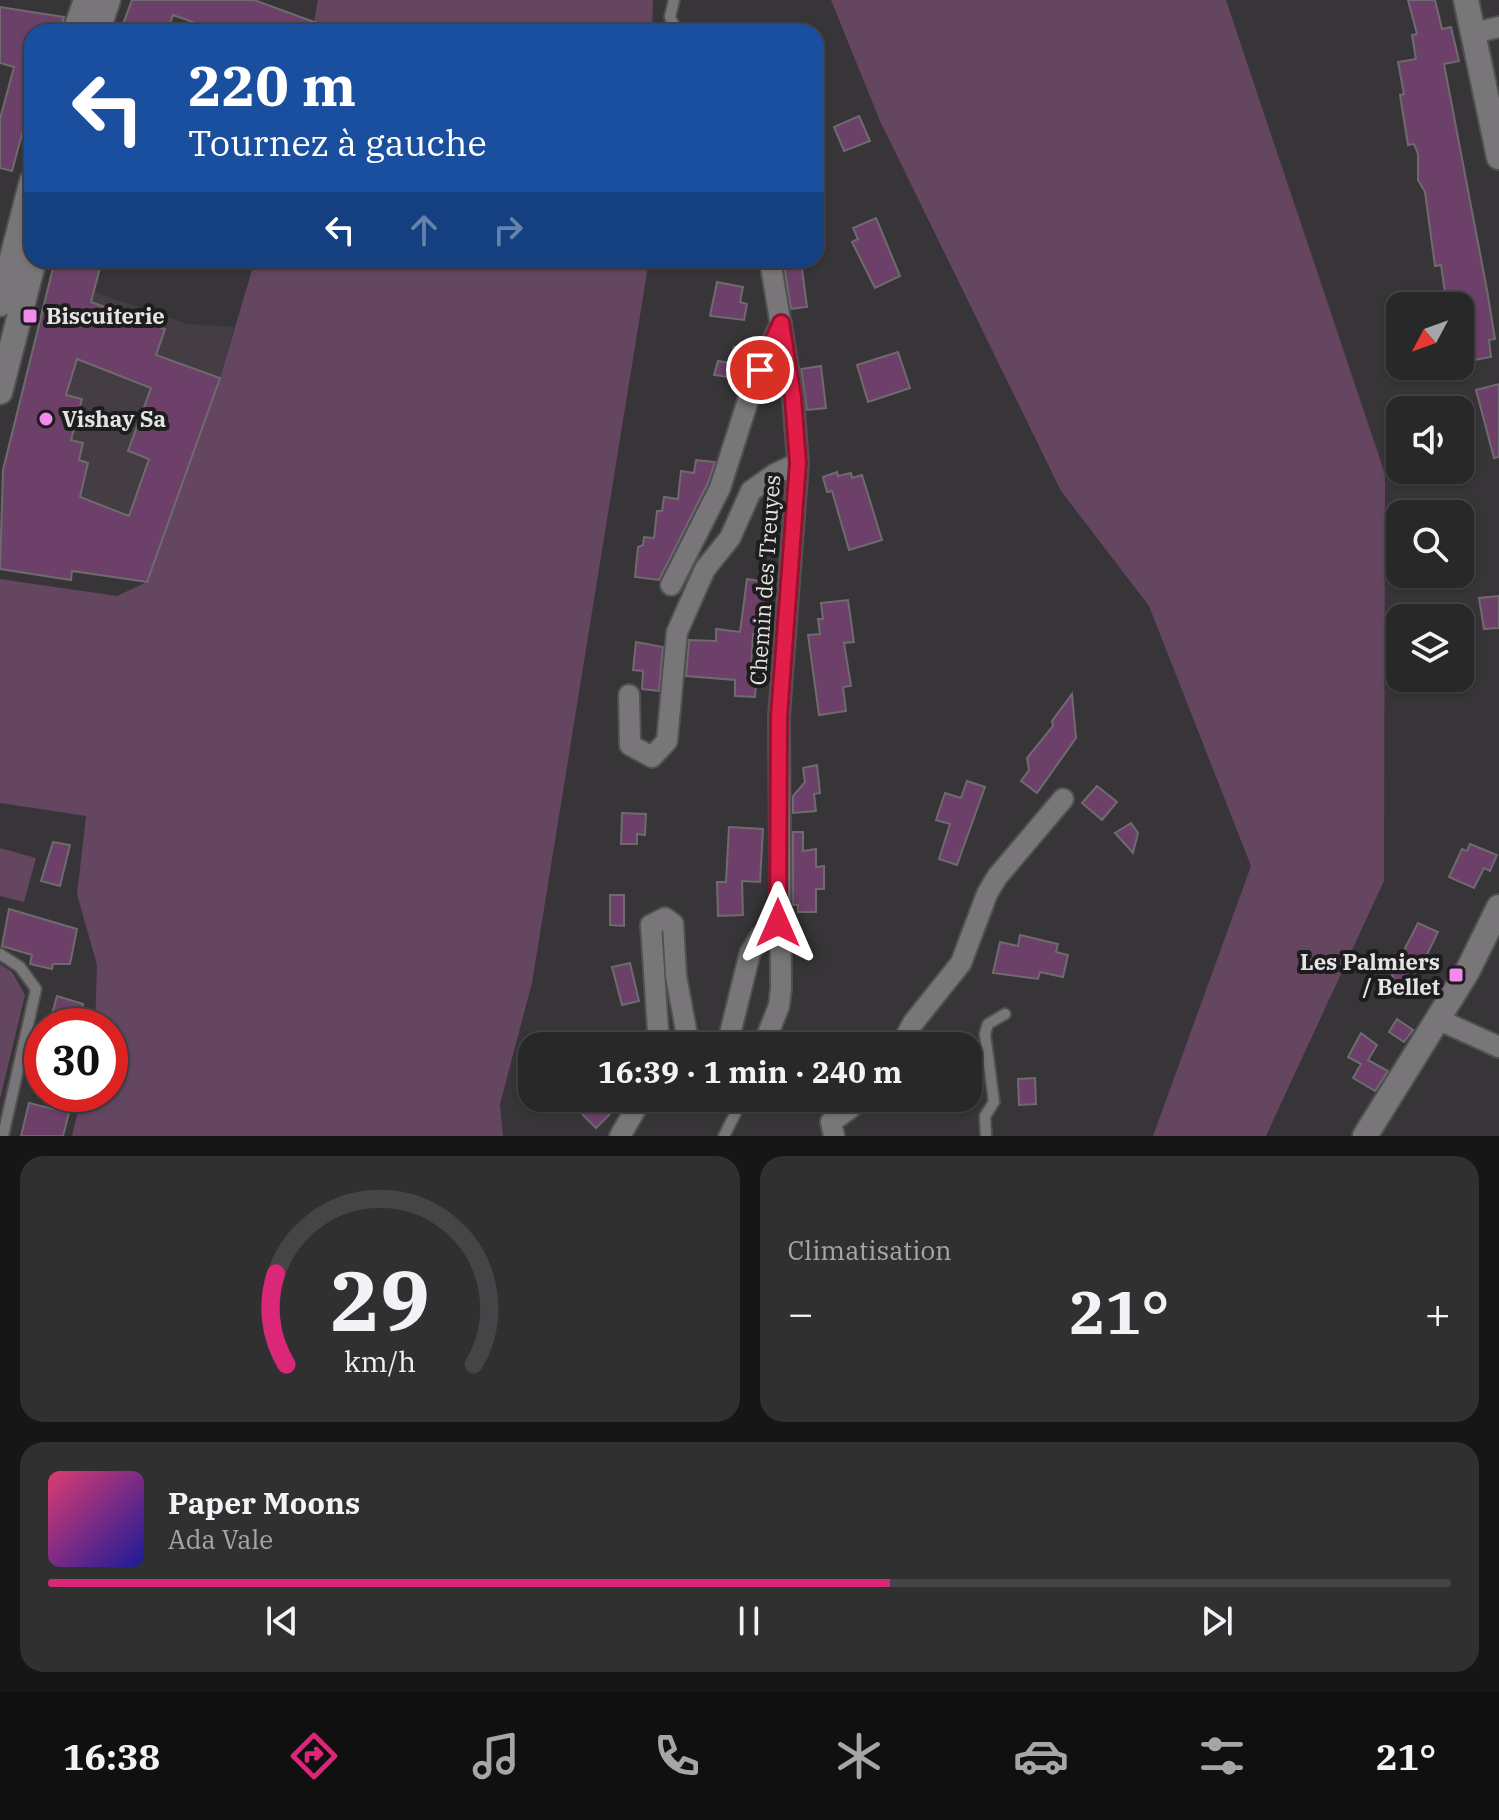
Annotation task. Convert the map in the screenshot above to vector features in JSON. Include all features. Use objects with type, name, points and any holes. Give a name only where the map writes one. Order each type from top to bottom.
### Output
[{"type":"street","points":[[78,24],[86,0]]},
{"type":"street","points":[[100,24],[108,0]]},
{"type":"street","points":[[1466,0],[1499,157]]},
{"type":"street","points":[[1474,33],[1499,27]]},
{"type":"street","points":[[0,392],[24,233]]},
{"type":"street","points":[[0,304],[19,266]]},
{"type":"street","name":"Chemin des Treuyes","points":[[768,1032],[780,997],[779,716],[798,463],[793,398],[771,268]]},
{"type":"street","points":[[671,585],[720,488],[750,394],[781,323]]},
{"type":"street","points":[[629,695],[630,745],[652,757],[667,741],[677,632],[705,569],[730,538],[751,491],[798,463]]},
{"type":"street","points":[[908,1032],[961,963],[997,877],[1063,799]]},
{"type":"street","points":[[1365,1136],[1467,972],[1499,907]]},
{"type":"street","points":[[658,1032],[651,925],[665,918],[673,924],[676,976],[686,1032]]},
{"type":"street","points":[[730,1032],[750,953],[760,937],[778,931]]},
{"type":"street","points":[[1437,1019],[1499,1047]]},
{"type":"street","points":[[620,1136],[634,1112]]},
{"type":"street","points":[[834,1136],[831,1122],[845,1112]]},
{"type":"lane","points":[[673,24],[670,17],[674,0]]},
{"type":"lane","points":[[0,954],[20,967],[36,989],[3,1136]]},
{"type":"lane","points":[[986,1136],[985,1116],[994,1102],[985,1034],[988,1024],[1005,1014]]},
{"type":"lane","points":[[724,1136],[736,1112]]},
{"type":"shaded area","points":[[318,0],[653,0],[652,24],[314,24]]},
{"type":"shaded area","points":[[831,0],[1226,0],[1385,474],[1384,881],[1266,1136],[1153,1136],[1251,866],[1149,606],[1061,491],[880,121]]},
{"type":"shaded area","points":[[253,268],[648,268],[532,983],[500,1104],[503,1136],[72,1136],[78,1112],[128,1112],[128,1008],[96,1008],[97,965],[77,894],[86,816],[0,803],[0,579],[117,596],[147,582],[220,378]]},
{"type":"shaded area","name":"Vishay Sa","points":[[88,290],[188,324],[234,327],[220,378],[147,582],[0,561],[3,470]]},
{"type":"shaded area","points":[[0,848],[36,858],[24,902],[0,896]]},
{"type":"shaded area","points":[[0,964],[12,972],[25,995],[0,1099]]},
{"type":"building","points":[[132,0],[254,0],[320,24],[198,24],[173,15],[170,24],[123,24]]},
{"type":"building","points":[[1408,0],[1435,0],[1442,29],[1451,27],[1459,61],[1444,64],[1495,339],[1489,340],[1491,357],[1474,360],[1474,292],[1445,292],[1441,265],[1435,266],[1425,192],[1418,180],[1418,154],[1414,144],[1408,145],[1400,95],[1404,94],[1398,62],[1416,59],[1412,35],[1417,34]]},
{"type":"building","points":[[0,7],[64,17],[62,24],[24,24],[24,127],[12,171],[0,168],[0,119],[14,67],[0,63]]},
{"type":"building","points":[[859,116],[870,141],[844,151],[834,127]]},
{"type":"building","points":[[876,218],[900,276],[875,288],[852,242],[858,239],[853,228]]},
{"type":"building","name":"Vishay Sa","points":[[53,268],[100,268],[91,302],[165,329],[156,355],[220,378],[147,582],[72,571],[71,580],[0,569],[3,470]],"holes":[[[77,359],[151,388],[128,451],[149,459],[129,516],[80,497],[88,463],[79,460],[83,443],[71,440],[82,399],[66,395]]]},
{"type":"building","points":[[784,268],[802,268],[807,307],[791,309]]},
{"type":"building","points":[[717,282],[743,287],[740,302],[747,304],[744,320],[710,316]]},
{"type":"building","points":[[734,347],[754,350],[742,379],[714,375],[718,361],[730,363]]},
{"type":"building","points":[[898,352],[910,388],[868,402],[857,365]]},
{"type":"building","points":[[821,366],[826,408],[807,410],[801,369]]},
{"type":"building","points":[[1499,384],[1499,457],[1494,458],[1476,390]]},
{"type":"building","points":[[696,460],[715,462],[708,483],[659,580],[635,577],[638,547],[643,545],[644,537],[654,538],[657,511],[662,511],[664,497],[678,499],[681,471],[694,473]]},
{"type":"building","points":[[837,472],[838,476],[851,473],[852,478],[862,475],[882,540],[849,550],[832,491],[827,492],[823,477]]},
{"type":"building","points":[[747,579],[772,583],[764,635],[753,634],[751,666],[757,666],[755,697],[735,696],[735,680],[686,676],[689,640],[716,641],[716,629],[740,632]]},
{"type":"building","points":[[1499,596],[1499,628],[1484,629],[1479,598]]},
{"type":"building","points":[[848,600],[854,642],[844,643],[851,686],[843,687],[846,711],[819,715],[808,635],[820,634],[818,619],[823,619],[821,603]]},
{"type":"building","points":[[636,642],[663,647],[659,691],[642,689],[643,671],[633,670]]},
{"type":"building","points":[[1072,694],[1076,738],[1037,793],[1021,781],[1029,770],[1027,758],[1053,726],[1052,721]]},
{"type":"building","points":[[817,765],[820,793],[814,794],[816,811],[793,813],[793,796],[805,782],[803,768]]},
{"type":"building","points":[[967,781],[985,787],[957,865],[939,859],[950,824],[936,820],[945,793],[961,798]]},
{"type":"building","points":[[1097,786],[1117,802],[1102,820],[1082,803]]},
{"type":"building","points":[[622,813],[646,814],[645,835],[637,834],[637,844],[621,844]]},
{"type":"building","points":[[1131,823],[1138,833],[1133,853],[1115,833]]},
{"type":"building","points":[[729,827],[763,829],[760,882],[742,881],[743,915],[718,916],[717,882],[726,882]]},
{"type":"building","points":[[793,832],[803,832],[803,851],[816,849],[816,867],[824,866],[824,889],[816,889],[816,912],[798,912],[798,905],[793,905]]},
{"type":"building","points":[[53,842],[70,845],[60,886],[41,881]]},
{"type":"building","points":[[1470,844],[1497,855],[1490,871],[1484,868],[1474,888],[1449,877],[1462,849],[1467,851]]},
{"type":"building","points":[[610,895],[624,895],[624,926],[610,925]]},
{"type":"building","points":[[9,909],[77,929],[70,964],[53,964],[52,969],[30,964],[32,955],[2,946]]},
{"type":"building","points":[[1418,923],[1438,932],[1418,973],[1418,981],[1395,986],[1389,962],[1399,960]]},
{"type":"building","points":[[1020,935],[1058,944],[1056,952],[1068,955],[1063,977],[1040,972],[1038,979],[993,973],[1000,942],[1018,946]]},
{"type":"building","points":[[630,963],[639,1001],[622,1005],[612,967]]},
{"type":"building","points":[[57,996],[83,1004],[82,1008],[54,1008]]},
{"type":"building","points":[[1397,1019],[1413,1030],[1404,1042],[1389,1032]]},
{"type":"building","points":[[1361,1033],[1377,1045],[1368,1060],[1388,1071],[1375,1091],[1353,1078],[1361,1064],[1348,1057]]},
{"type":"building","points":[[1035,1078],[1036,1104],[1019,1105],[1018,1079]]},
{"type":"building","points":[[27,1112],[69,1113],[63,1136],[21,1136]]},
{"type":"building","points":[[580,1112],[612,1112],[596,1128]]},
{"type":"place","name":"Biscuiterie","points":[[30,316]]},
{"type":"place","name":"Vishay Sa","points":[[46,419]]},
{"type":"place","name":"Les Palmiers / Bellet","points":[[1456,975]]},
{"type":"route","points":[[760,370],[781,323],[793,398],[798,463],[779,716],[778,923]]}]
